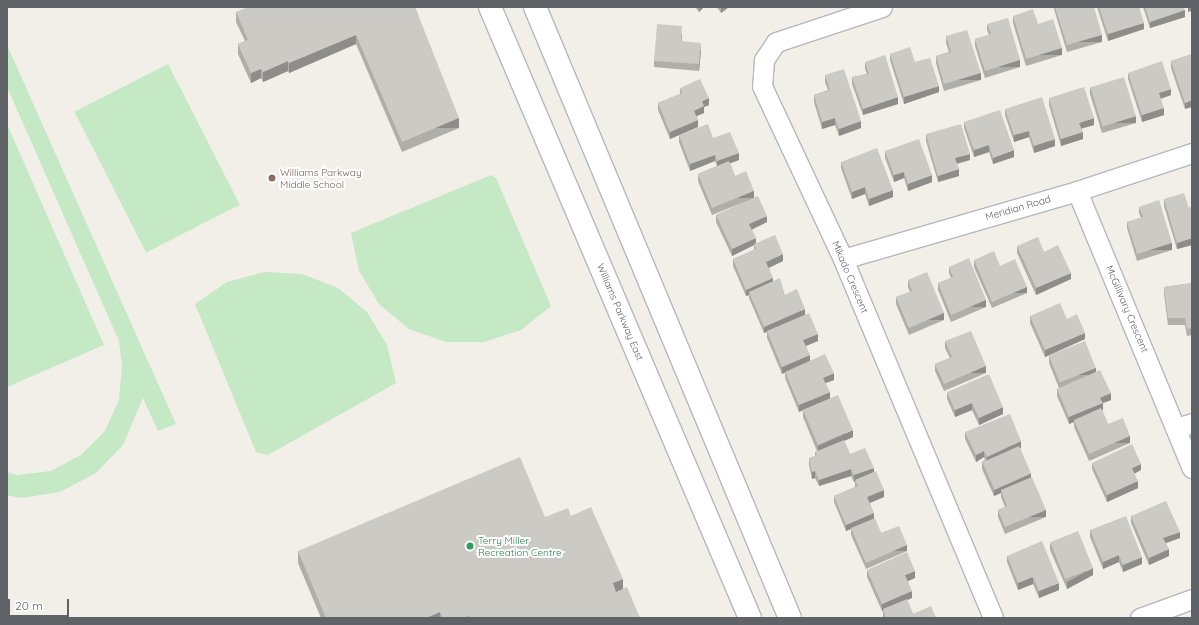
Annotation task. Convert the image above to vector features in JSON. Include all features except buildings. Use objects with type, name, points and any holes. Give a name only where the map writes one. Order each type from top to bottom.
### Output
[{"type":"main road","name":"Williams Parkway East","points":[[490,7],[750,618]]},
{"type":"main road","points":[[535,7],[790,618]]},
{"type":"street","name":"Mikado Crescent","points":[[882,7],[776,42],[764,60],[762,86],[843,260],[993,618]]},
{"type":"street","name":"Meridian Road","points":[[843,260],[1077,191],[1192,153]]},
{"type":"street","name":"McGillivary Crescent","points":[[1077,191],[1184,426],[1192,468]]},
{"type":"street","points":[[1140,618],[1192,599]]},
{"type":"green space","points":[[7,45],[176,424],[158,431],[143,398],[123,445],[96,473],[60,492],[21,498],[7,495],[7,472],[17,475],[51,471],[81,455],[105,431],[119,400],[122,366],[119,341],[7,87]]},
{"type":"green space","points":[[168,64],[240,205],[146,252],[74,112]]},
{"type":"green space","points":[[7,124],[104,345],[7,387]]},
{"type":"green space","points":[[491,175],[496,178],[551,306],[521,330],[484,342],[446,342],[409,329],[379,304],[359,271],[351,233]]},
{"type":"green space","points":[[264,272],[302,274],[338,288],[367,312],[387,345],[396,383],[268,455],[256,452],[195,304],[227,282]]},
{"type":"place","name":"Williams Parkway Middle School","points":[[272,178]]},
{"type":"place","name":"Terry Miller Recreation Centre","points":[[470,546]]}]
